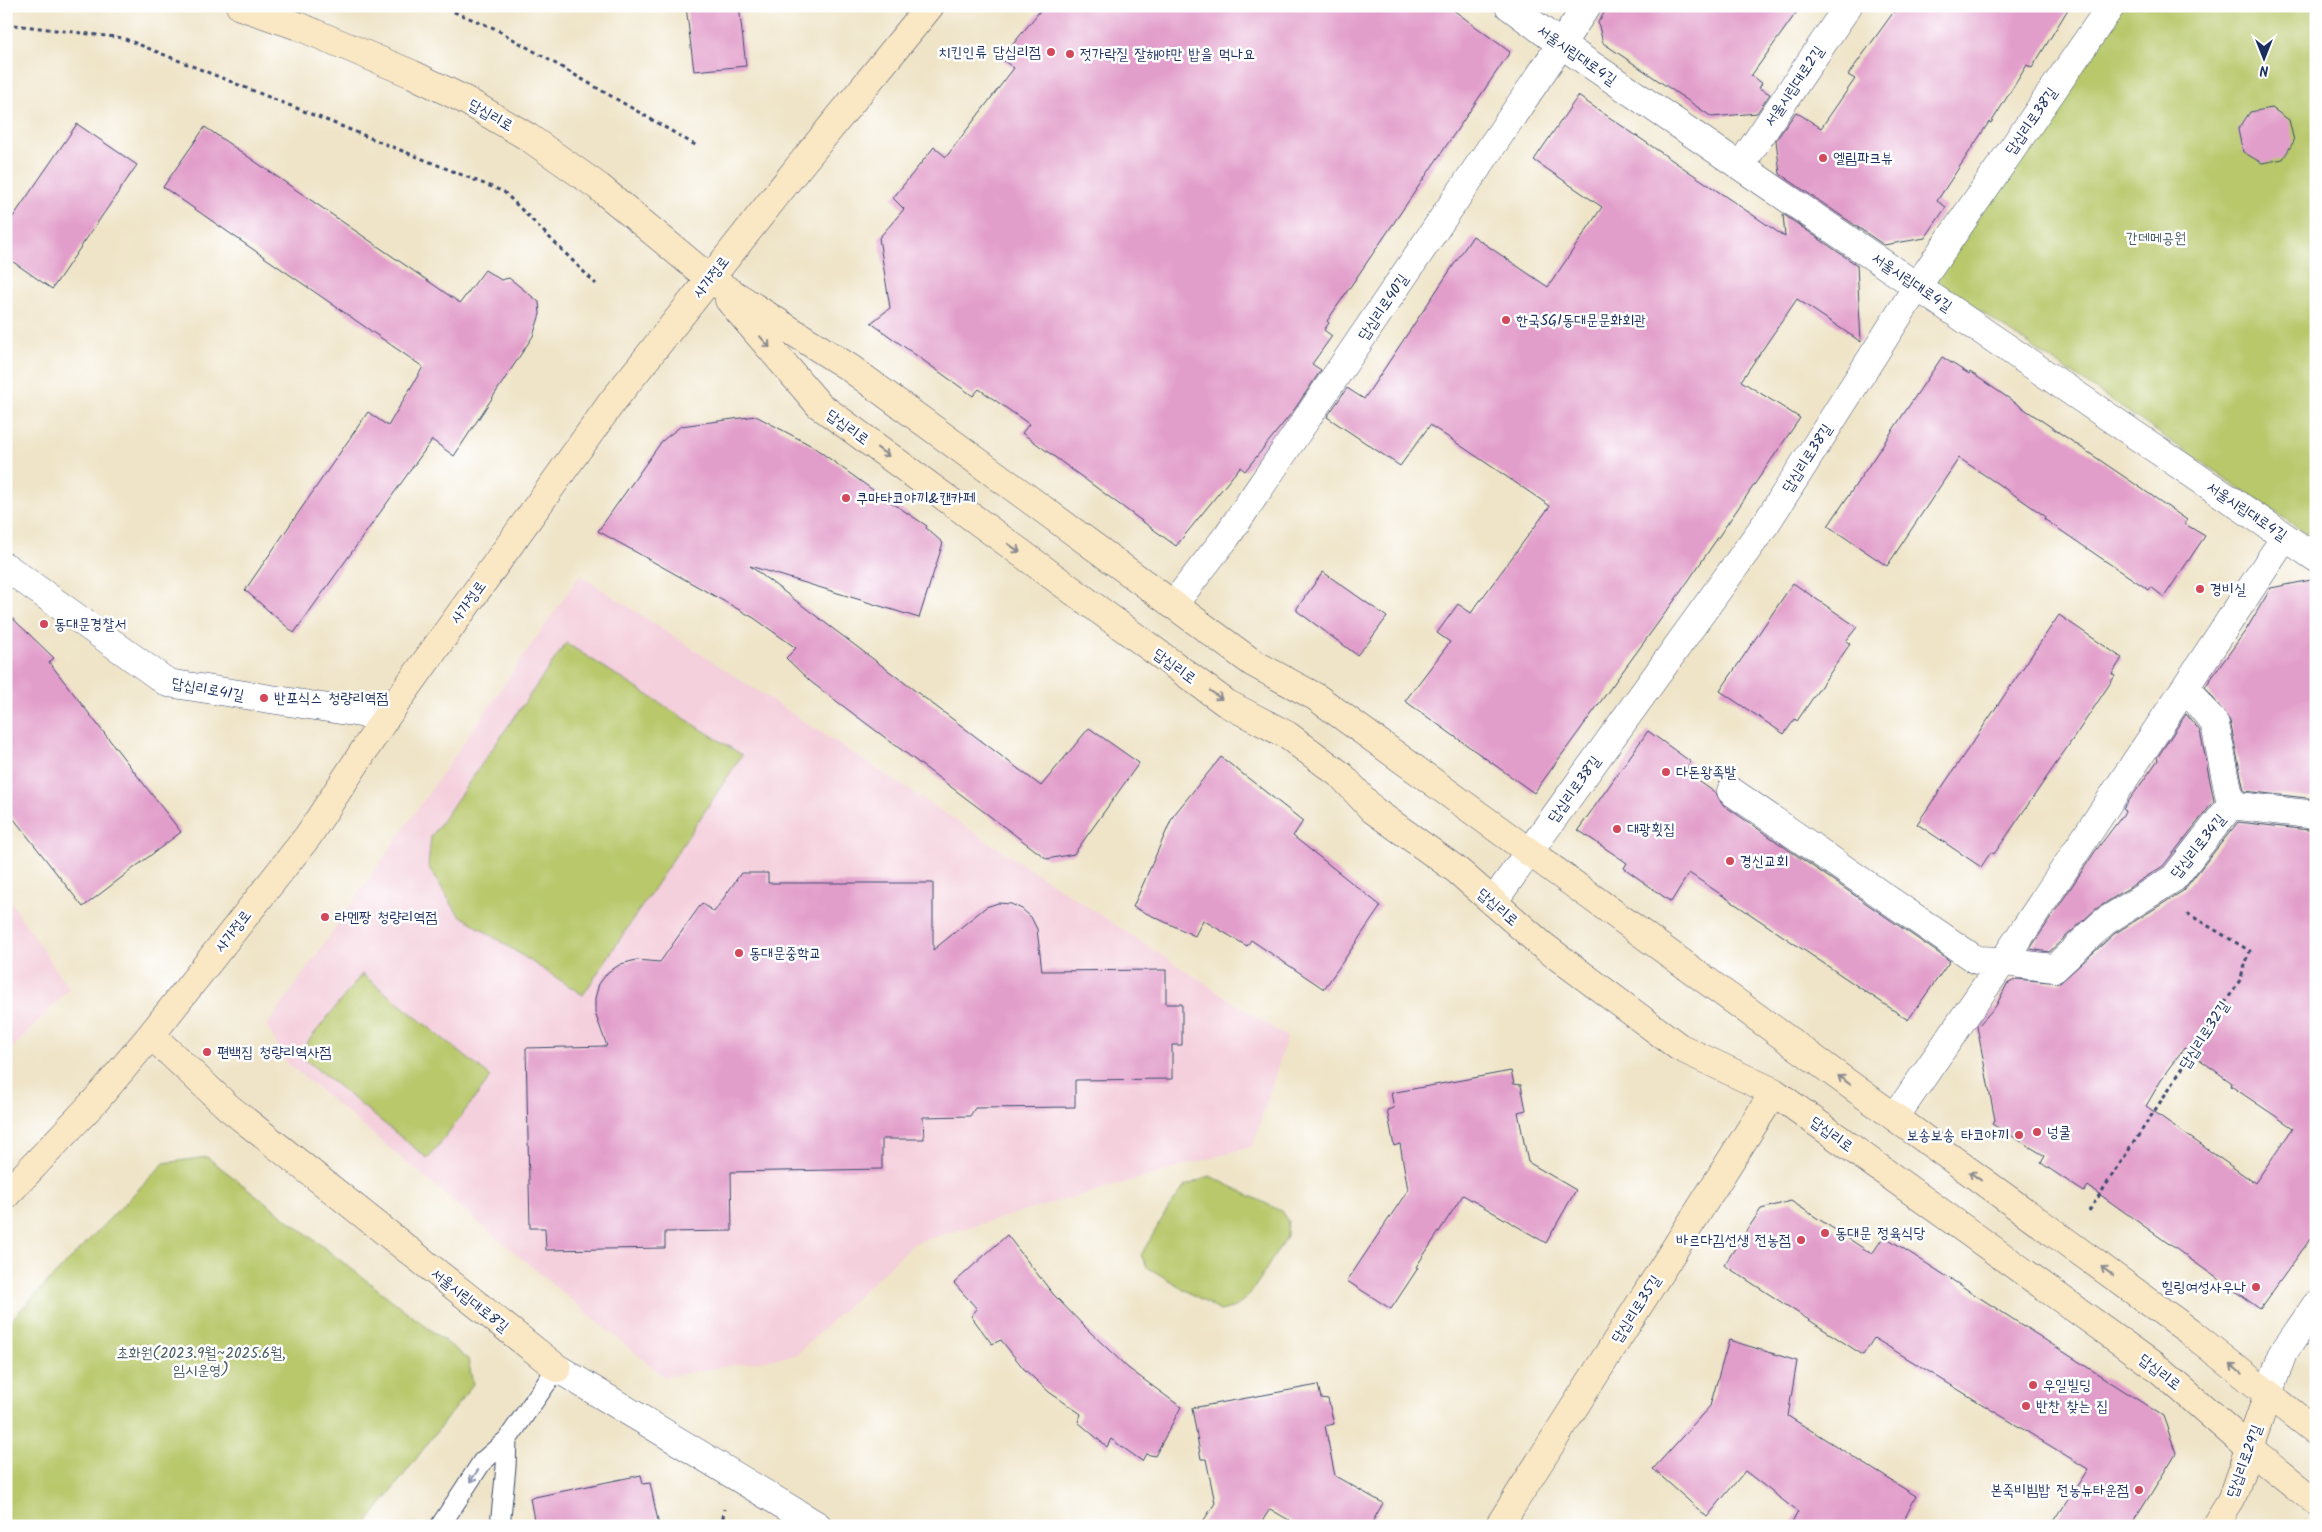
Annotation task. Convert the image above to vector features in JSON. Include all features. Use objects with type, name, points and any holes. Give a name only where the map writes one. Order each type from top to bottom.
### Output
[{"type":"main road","name":"답십리로","points":[[240,6],[351,48],[465,100],[528,137],[599,186],[710,278],[850,368],[1253,664],[1316,697],[1529,851],[2190,1331],[2316,1432]]},
{"type":"main road","name":"사가정로","points":[[6,1196],[97,1099],[151,1035],[308,836],[386,717],[612,402],[930,6]]},
{"type":"main road","name":"답십리로","points":[[710,278],[819,405],[1226,703],[1295,741],[1342,776],[1373,810],[1458,871],[1542,945],[1679,1047],[1774,1092],[2160,1370],[2249,1448],[2316,1502]]},
{"type":"main road","name":"서울시립대로8길","points":[[151,1035],[228,1107],[556,1368]]},
{"type":"main road","name":"답십리로35길","points":[[1499,1526],[1774,1092]]},
{"type":"main road","name":"답십리로29길","points":[[2215,1526],[2231,1500],[2268,1394]]},
{"type":"street","name":"서울시립대로4길","points":[[1509,6],[1562,45],[1918,285],[2316,558]]},
{"type":"street","name":"답십리로40길","points":[[1173,605],[1226,536],[1587,6]]},
{"type":"street","name":"서울시립대로2길","points":[[1740,166],[1848,6]]},
{"type":"street","name":"답십리로38길","points":[[1493,902],[1767,522],[1918,285],[2111,6]]},
{"type":"street","points":[[1895,1117],[2004,960],[2285,537]]},
{"type":"street","name":"답십리로41길","points":[[6,567],[168,683],[386,717]]},
{"type":"street","name":"답십리로34길","points":[[2004,960],[2028,966],[2054,968],[2104,922],[2174,878],[2231,805],[2214,724],[2186,688]]},
{"type":"street","points":[[1731,791],[1976,960],[2004,960]]},
{"type":"street","points":[[2231,805],[2316,816]]},
{"type":"street","points":[[2268,1394],[2283,1353],[2316,1305]]},
{"type":"street","name":"서울시립대로8길","points":[[556,1368],[818,1526]]},
{"type":"lane","points":[[440,1526],[482,1462],[507,1440],[556,1368]]},
{"type":"lane","points":[[500,1526],[507,1440]]},
{"type":"path","points":[[439,6],[494,28],[698,146]]},
{"type":"path","points":[[6,24],[123,38],[504,192],[596,284]]},
{"type":"path","name":"답십리로32길","points":[[2089,1211],[2240,980],[2250,952],[2152,892]]},
{"type":"path","points":[[722,1526],[724,1508]]},
{"type":"shaded area","name":"동대문중학교","points":[[580,575],[1287,1037],[1253,1146],[914,1243],[796,1355],[664,1377],[286,1062],[267,1026]]},
{"type":"shaded area","points":[[6,895],[69,989],[6,1055]]},
{"type":"green space","name":"간데메공원","points":[[2121,6],[2316,6],[2316,540],[1933,279]]},
{"type":"green space","points":[[566,643],[742,755],[583,995],[458,914],[428,866],[431,837]]},
{"type":"green space","points":[[362,974],[491,1077],[428,1159],[298,1054]]},
{"type":"green space","name":"초화원(2023.9월~2025.6월, 임시운영)","points":[[207,1157],[468,1359],[473,1384],[365,1526],[6,1526],[6,1325],[164,1163]]},
{"type":"green space","points":[[1210,1176],[1281,1211],[1288,1221],[1287,1236],[1251,1293],[1236,1307],[1220,1311],[1147,1267],[1141,1255],[1166,1212],[1185,1186]]},
{"type":"building","points":[[686,6],[739,6],[746,66],[694,71]]},
{"type":"building","points":[[1044,6],[1448,6],[1510,52],[1327,321],[1329,323],[1324,330],[1332,336],[1312,364],[1321,370],[1294,410],[1245,471],[1240,467],[1176,546],[1022,433],[1029,424],[979,389],[973,396],[871,323],[890,308],[879,238],[904,209],[893,198],[934,147],[946,157],[1014,68],[1001,59]]},
{"type":"building","points":[[1609,6],[1801,6],[1751,76],[1762,83],[1759,88],[1770,94],[1757,113],[1712,117],[1603,43],[1598,22]]},
{"type":"building","points":[[1898,6],[2070,6],[2032,68],[2027,65],[1991,123],[1989,122],[1937,201],[1946,207],[1925,238],[1884,245],[1780,174],[1776,140],[1796,112],[1821,128],[1855,79],[1848,75]]},
{"type":"building","points":[[1578,96],[1785,237],[1783,214],[1857,265],[1861,342],[1797,299],[1741,381],[1800,418],[1682,590],[1534,793],[1405,701],[1450,642],[1437,633],[1458,604],[1471,613],[1550,506],[1430,425],[1400,466],[1327,417],[1347,388],[1364,399],[1473,236],[1548,287],[1602,207],[1534,160]]},
{"type":"building","points":[[2272,108],[2289,120],[2294,141],[2283,159],[2262,163],[2243,152],[2238,130],[2250,112]]},
{"type":"building","points":[[77,124],[137,165],[52,289],[6,257],[6,227]]},
{"type":"building","points":[[205,127],[460,303],[485,270],[501,280],[509,278],[539,302],[540,314],[533,336],[454,456],[432,440],[294,633],[245,590],[368,412],[388,426],[423,367],[163,187]]},
{"type":"building","points":[[1942,357],[1969,374],[1970,372],[2132,482],[2187,520],[2185,524],[2205,536],[2164,597],[2151,587],[2149,590],[2104,560],[2044,519],[2045,516],[1959,458],[1887,566],[1828,526]]},
{"type":"building","points":[[756,416],[812,446],[927,526],[926,528],[943,543],[919,618],[750,566],[1041,786],[1089,728],[1139,763],[1074,854],[1047,859],[811,682],[786,658],[796,648],[754,618],[598,531],[662,441],[681,426]]},
{"type":"building","points":[[1323,572],[1387,617],[1357,655],[1297,611],[1297,608]]},
{"type":"building","points":[[2316,579],[2316,799],[2244,791],[2230,721],[2205,687],[2246,630],[2271,588]]},
{"type":"building","points":[[1793,583],[1857,627],[1846,641],[1850,644],[1797,721],[1795,719],[1784,734],[1720,691]]},
{"type":"building","points":[[6,612],[54,658],[49,662],[181,832],[83,907],[6,809]]},
{"type":"building","points":[[2059,615],[2122,658],[2112,674],[2115,676],[2077,733],[1994,854],[1991,852],[1981,867],[1917,824]]},
{"type":"building","points":[[2186,714],[2200,731],[2214,801],[2163,866],[2096,909],[2049,952],[2030,949],[2094,853],[2126,811],[2123,809],[2158,760],[2157,758]]},
{"type":"building","points":[[1648,731],[1691,762],[1685,772],[1716,793],[1722,804],[1950,961],[1908,1020],[1689,873],[1671,902],[1624,868],[1627,863],[1578,830]]},
{"type":"building","points":[[1221,757],[1303,821],[1293,836],[1381,906],[1324,989],[1251,940],[1247,946],[1203,920],[1195,936],[1133,907],[1173,816]]},
{"type":"building","points":[[2238,822],[2309,830],[2316,833],[2316,1231],[2260,1309],[2088,1186],[2084,1192],[2041,1163],[2045,1156],[1992,1124],[1995,1120],[1977,1027],[1996,1006],[2007,984],[2017,979],[2060,983],[2114,934],[2183,891]],"holes":[[[2184,1048],[2232,1083],[2231,1086],[2293,1128],[2255,1183],[2146,1106],[2166,1072]]]},
{"type":"building","points":[[741,873],[768,873],[768,883],[933,883],[933,950],[986,907],[998,903],[1011,904],[1022,909],[1031,917],[1037,929],[1042,971],[1166,970],[1166,1004],[1182,1004],[1182,1045],[1172,1045],[1172,1079],[1075,1080],[1075,1107],[975,1108],[970,1116],[923,1117],[924,1139],[882,1139],[882,1169],[731,1172],[732,1231],[665,1232],[665,1248],[546,1250],[545,1228],[530,1228],[526,1048],[607,1046],[595,1013],[595,998],[599,984],[608,972],[621,964],[636,960],[660,962],[702,903],[714,912]]},
{"type":"building","points":[[1511,1071],[1514,1084],[1521,1085],[1526,1110],[1518,1112],[1528,1162],[1576,1190],[1546,1243],[1463,1195],[1391,1309],[1347,1281],[1408,1190],[1400,1144],[1394,1146],[1387,1110],[1394,1108],[1391,1093]]},
{"type":"building","points":[[1791,1201],[1872,1254],[1884,1236],[2163,1416],[2176,1453],[2131,1526],[2051,1526],[2088,1469],[1874,1338],[1863,1355],[1724,1265],[1761,1209]]},
{"type":"building","points":[[1007,1235],[1053,1294],[1089,1331],[1128,1368],[1181,1407],[1155,1456],[1146,1454],[1142,1461],[1111,1439],[1107,1447],[1078,1422],[1081,1414],[1049,1392],[1024,1369],[1001,1340],[992,1344],[971,1316],[977,1309],[954,1283]]},
{"type":"building","points":[[1729,1340],[1797,1361],[1788,1416],[1916,1496],[1901,1526],[1790,1526],[1798,1512],[1745,1471],[1707,1517],[1653,1469],[1710,1406]]},
{"type":"building","points":[[1318,1385],[1321,1398],[1328,1399],[1334,1424],[1325,1426],[1335,1476],[1383,1503],[1370,1526],[1299,1526],[1270,1509],[1259,1526],[1200,1526],[1215,1503],[1206,1459],[1201,1459],[1192,1408]]},
{"type":"building","points":[[641,1475],[643,1484],[650,1483],[659,1526],[535,1526],[530,1498]]},
{"type":"place","name":"치킨인류 답십리점","points":[[1051,52]]},
{"type":"place","name":"젓가락질 잘해야만 밥을 먹나요","points":[[1070,54]]},
{"type":"place","name":"엘림파크뷰","points":[[1823,158]]},
{"type":"place","name":"한국SGI동대문문화회관","points":[[1506,320]]},
{"type":"place","name":"쿠마타코야끼&캔카페","points":[[846,498]]},
{"type":"place","name":"경비실","points":[[2200,589]]},
{"type":"place","name":"동대문경찰서","points":[[44,624]]},
{"type":"place","name":"반포식스 청량리역점","points":[[264,698]]},
{"type":"place","name":"다돈왕족발","points":[[1666,772]]},
{"type":"place","name":"대광횟집","points":[[1617,829]]},
{"type":"place","name":"경신교회","points":[[1730,861]]},
{"type":"place","name":"라멘짱 청량리역점","points":[[325,917]]},
{"type":"place","name":"동대문중학교","points":[[739,953]]},
{"type":"place","name":"편백집 청량리역사점","points":[[207,1052]]},
{"type":"place","name":"넝쿨","points":[[2037,1132]]},
{"type":"place","name":"보송보송 타코야끼","points":[[2019,1135]]},
{"type":"place","name":"동대문 정육식당","points":[[1825,1233]]},
{"type":"place","name":"바르다김선생 전농점","points":[[1801,1240]]},
{"type":"place","name":"힐링여성사우나","points":[[2256,1287]]},
{"type":"place","name":"우일빌딩","points":[[2033,1385]]},
{"type":"place","name":"반찬 찾는 집","points":[[2026,1406]]},
{"type":"place","name":"본죽비빔밥 전농뉴타운점","points":[[2139,1490]]}]
